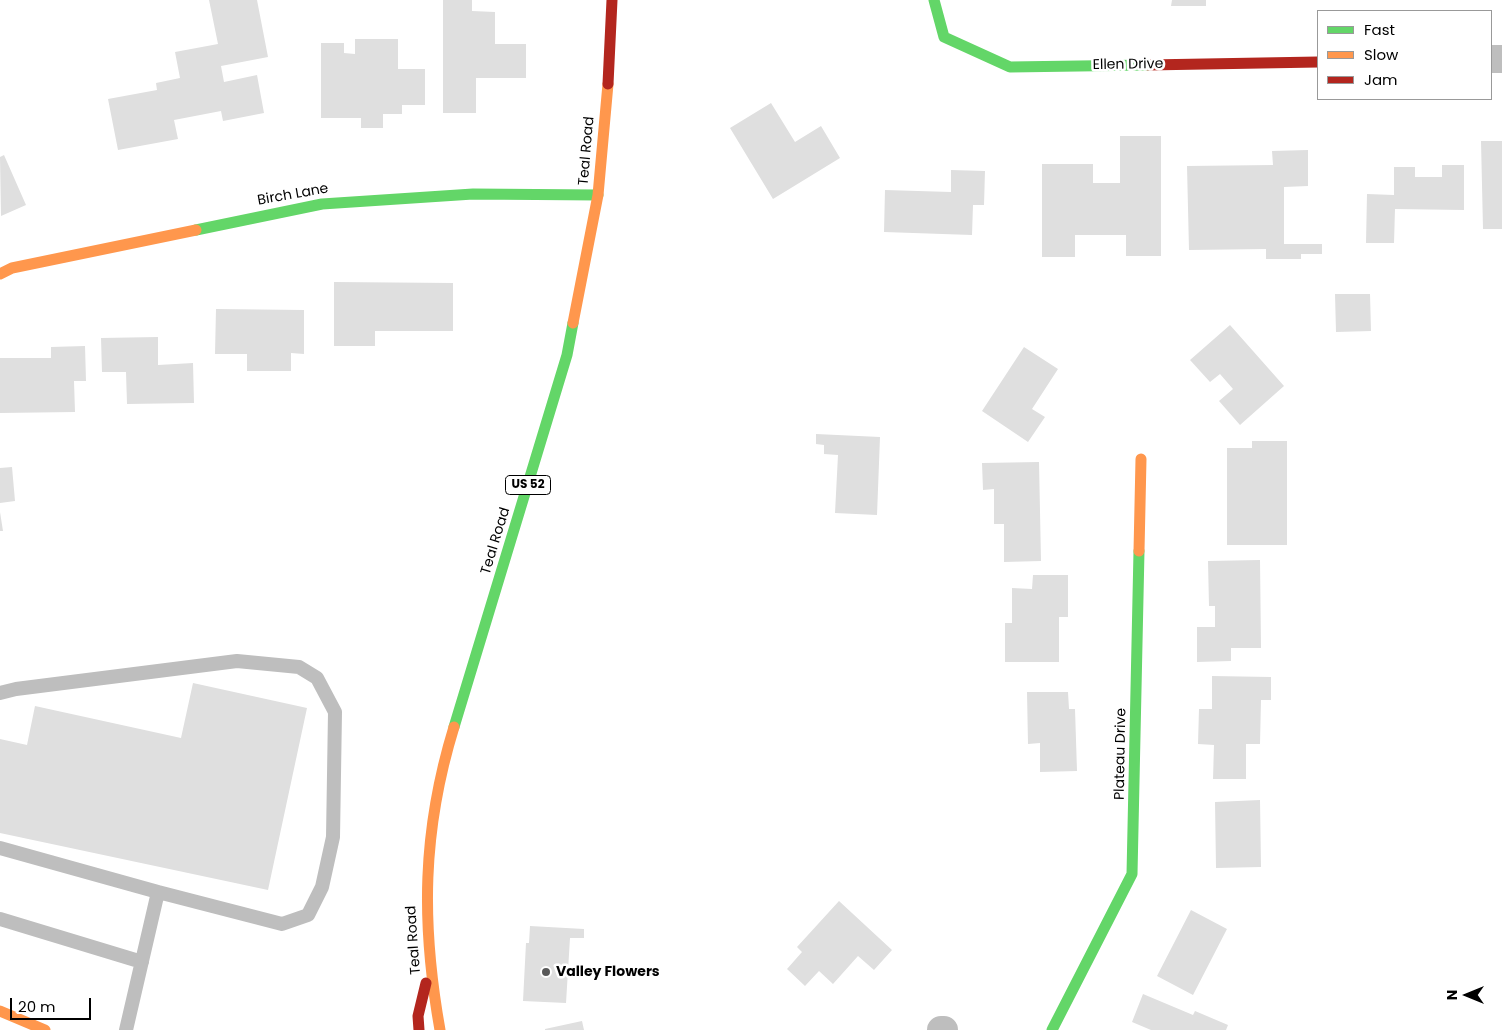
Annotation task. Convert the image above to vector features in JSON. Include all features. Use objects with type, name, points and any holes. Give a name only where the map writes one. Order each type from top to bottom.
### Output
[{"type":"street","name":"Teal Road","points":[[440,1030],[425,925],[426,854],[440,772],[567,355],[598,195],[609,68],[612,0]]},
{"type":"street","name":"Ellen Drive","points":[[934,0],[944,37],[1010,67],[1317,62]]},
{"type":"street","name":"Birch Lane","points":[[0,274],[12,268],[322,204],[473,194],[598,195]]},
{"type":"street","name":"Plateau Drive","points":[[1052,1030],[1132,874],[1141,459]]},
{"type":"street","points":[[419,1030],[418,1016],[430,965]]},
{"type":"street","points":[[0,1011],[45,1030]]},
{"type":"lane","points":[[0,693],[16,689],[237,661],[299,667],[318,678],[335,712],[333,838],[322,887],[308,914],[282,924],[0,848]]},
{"type":"lane","points":[[126,1030],[158,892]]},
{"type":"lane","points":[[0,919],[142,962]]},
{"type":"building","points":[[209,0],[257,0],[268,57],[221,66],[224,82],[257,75],[264,113],[223,121],[221,111],[174,120],[178,139],[118,150],[108,99],[157,90],[156,83],[180,78],[175,52],[218,44]]},
{"type":"building","points":[[443,0],[472,0],[472,11],[495,12],[495,44],[526,44],[526,78],[476,78],[476,113],[443,113]]},
{"type":"building","points":[[1172,0],[1206,0],[1206,6],[1171,6]]},
{"type":"building","points":[[355,39],[398,39],[398,69],[425,69],[425,105],[402,105],[402,114],[383,114],[383,128],[361,128],[361,118],[321,118],[321,43],[344,43],[344,53],[355,54]]},
{"type":"building","points":[[771,103],[795,142],[821,126],[840,158],[773,199],[730,128]]},
{"type":"building","points":[[1120,136],[1161,136],[1161,256],[1126,256],[1126,235],[1075,235],[1075,257],[1042,257],[1042,164],[1093,164],[1093,183],[1120,183]]},
{"type":"building","points":[[1481,141],[1502,141],[1502,229],[1483,229]]},
{"type":"building","points":[[1308,150],[1308,186],[1284,187],[1284,244],[1322,244],[1322,254],[1301,254],[1301,259],[1266,259],[1266,249],[1189,250],[1187,166],[1273,165],[1272,151]]},
{"type":"building","points":[[4,155],[26,205],[1,216],[0,157]]},
{"type":"building","points":[[1442,165],[1464,165],[1464,210],[1395,209],[1394,243],[1366,243],[1367,194],[1394,195],[1394,167],[1415,167],[1415,177],[1442,177]]},
{"type":"building","points":[[951,170],[985,171],[984,205],[973,205],[972,235],[884,232],[885,190],[951,192]]},
{"type":"building","points":[[334,282],[453,283],[453,331],[375,331],[375,346],[334,346]]},
{"type":"building","points":[[1335,294],[1370,294],[1371,331],[1336,332]]},
{"type":"building","points":[[216,309],[304,310],[304,354],[291,353],[291,371],[247,371],[247,354],[215,354]]},
{"type":"building","points":[[1230,325],[1284,386],[1240,425],[1219,401],[1233,389],[1220,374],[1210,382],[1190,360]]},
{"type":"building","points":[[158,337],[158,365],[193,363],[194,403],[127,404],[126,372],[102,372],[101,338]]},
{"type":"building","points":[[85,346],[86,381],[74,381],[75,412],[0,413],[0,358],[51,358],[51,347]]},
{"type":"building","points":[[1024,347],[1058,369],[1032,409],[1045,417],[1028,442],[982,411]]},
{"type":"building","points":[[816,434],[880,437],[877,515],[835,513],[838,455],[824,454],[824,445],[816,444]]},
{"type":"building","points":[[1252,441],[1287,441],[1287,545],[1227,545],[1227,448],[1252,448]]},
{"type":"building","points":[[1039,462],[1041,561],[1004,562],[1004,524],[994,524],[994,489],[983,490],[982,463]]},
{"type":"building","points":[[12,467],[15,501],[0,503],[0,468]]},
{"type":"building","points":[[0,512],[3,531],[0,531]]},
{"type":"building","points":[[1260,560],[1261,648],[1231,648],[1231,661],[1197,662],[1197,627],[1215,627],[1215,606],[1209,606],[1208,561]]},
{"type":"building","points":[[1033,575],[1068,575],[1068,617],[1059,617],[1059,662],[1005,662],[1005,623],[1012,623],[1012,588],[1032,589]]},
{"type":"building","points":[[1212,676],[1271,677],[1271,700],[1261,700],[1260,744],[1246,744],[1246,779],[1213,779],[1214,745],[1198,744],[1199,709],[1212,709]]},
{"type":"building","points":[[193,683],[307,708],[268,890],[0,833],[0,739],[27,745],[35,706],[181,738]]},
{"type":"building","points":[[1027,692],[1068,692],[1069,709],[1075,709],[1077,771],[1040,772],[1040,743],[1028,744]]},
{"type":"building","points":[[1260,800],[1261,867],[1216,868],[1215,802]]},
{"type":"building","points":[[839,901],[892,950],[874,970],[858,956],[833,984],[819,971],[805,986],[787,969],[802,952],[797,947]]},
{"type":"building","points":[[1191,910],[1227,929],[1193,995],[1157,976]]},
{"type":"building","name":"Valley Flowers","points":[[530,926],[584,929],[584,938],[570,938],[566,1003],[523,1001],[526,943],[529,943]]},
{"type":"building","points":[[1143,994],[1193,1015],[1195,1011],[1228,1025],[1226,1030],[1151,1030],[1132,1022]]},
{"type":"building","points":[[582,1021],[584,1030],[545,1030],[545,1029]]},
{"type":"traffic: fast","points":[[934,0],[944,37],[1010,67],[1148,65]]},
{"type":"traffic: fast","points":[[196,230],[322,204],[473,194],[598,195]]},
{"type":"traffic: fast","points":[[454,727],[567,355],[573,323]]},
{"type":"traffic: fast","points":[[1052,1030],[1132,874],[1139,551]]},
{"type":"traffic: slow","points":[[573,323],[598,195],[608,84]]},
{"type":"traffic: slow","points":[[0,274],[12,268],[196,230]]},
{"type":"traffic: slow","points":[[1139,551],[1141,459]]},
{"type":"traffic: slow","points":[[440,1030],[430,952],[428,877],[430,840],[436,803],[443,765],[454,727]]},
{"type":"traffic: slow","points":[[0,1011],[45,1030]]},
{"type":"traffic: jam","points":[[608,84],[612,0]]},
{"type":"traffic: jam","points":[[1148,65],[1317,62]]},
{"type":"traffic: jam","points":[[419,1030],[418,1016],[426,983]]},
{"type":"place","name":"Valley Flowers","points":[[546,972]]}]
